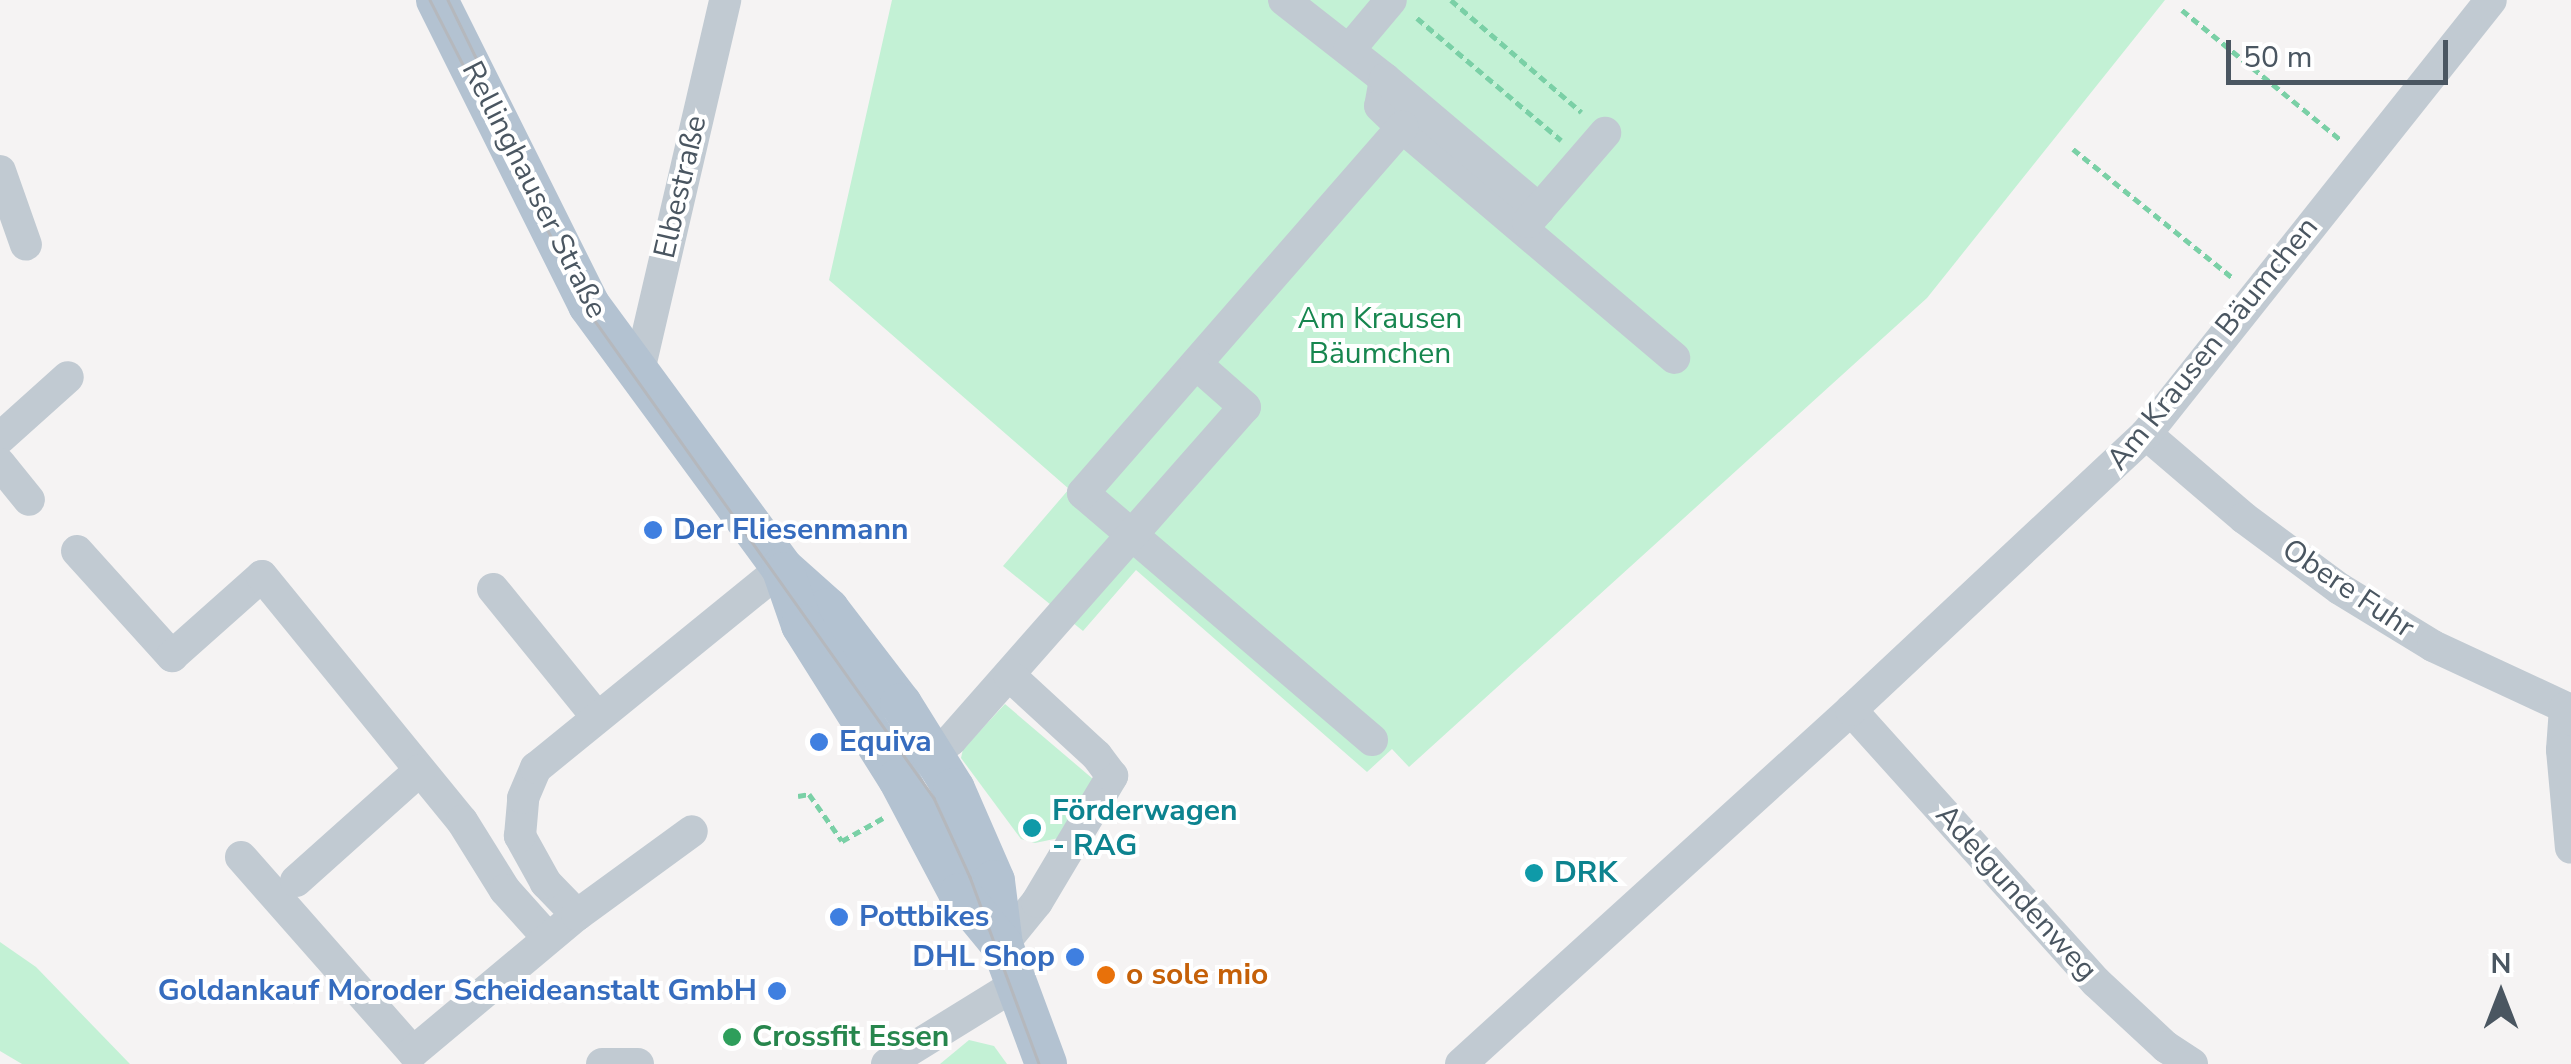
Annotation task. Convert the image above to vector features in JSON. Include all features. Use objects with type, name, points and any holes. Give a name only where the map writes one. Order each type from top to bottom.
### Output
[{"type":"main road","name":"Rellinghauser Straße","points":[[437,0],[589,305],[782,568],[828,608],[901,704],[933,754],[968,817],[994,881],[1010,964],[1046,1064]]},
{"type":"main road","name":"Rellinghauser Straße","points":[[782,568],[802,625],[905,790],[960,894],[1010,964]]},
{"type":"street","name":"Elbestraße","points":[[638,375],[725,0]]},
{"type":"street","points":[[1284,0],[1385,79],[1674,358]]},
{"type":"street","name":"Am Krausen Bäumchen","points":[[1461,1064],[1852,710],[2146,434],[2491,0]]},
{"type":"street","points":[[1349,50],[1400,6]]},
{"type":"street","points":[[1385,79],[1380,106],[1402,127],[1531,219]]},
{"type":"street","points":[[1372,740],[1083,493],[1402,127]]},
{"type":"street","points":[[1531,219],[1604,132]]},
{"type":"street","points":[[0,171],[26,245]]},
{"type":"street","points":[[933,754],[1245,407],[1196,364]]},
{"type":"street","points":[[0,438],[68,377]]},
{"type":"street","name":"Obere Fuhr","points":[[2146,434],[2244,518],[2340,589],[2433,646],[2568,709]]},
{"type":"street","points":[[0,464],[29,500]]},
{"type":"street","points":[[77,552],[172,656],[262,576],[462,821],[506,890],[548,938]]},
{"type":"street","points":[[577,916],[531,861],[520,836],[523,798],[536,768],[782,568]]},
{"type":"street","points":[[493,589],[597,717]]},
{"type":"street","points":[[886,1064],[1010,964],[1037,902],[1112,776],[1096,755],[1008,675]]},
{"type":"street","points":[[2568,709],[2562,750],[2571,848]]},
{"type":"street","name":"Adelgundenweg","points":[[1852,710],[2096,982],[2166,1047],[2192,1064]]},
{"type":"street","points":[[296,881],[420,770]]},
{"type":"street","points":[[241,857],[418,1058],[548,938],[692,831]]},
{"type":"street","points":[[602,1064],[638,1064]]},
{"type":"path","points":[[1450,0],[1604,132]]},
{"type":"path","points":[[1400,6],[1583,158]]},
{"type":"path","points":[[2182,10],[2363,158]]},
{"type":"path","points":[[2073,150],[2256,297]]},
{"type":"path","points":[[798,796],[809,794],[842,841],[874,823]]},
{"type":"green space","name":"Am Krausen Bäumchen","points":[[892,0],[2165,0],[1927,298],[1409,767],[1392,749],[1367,772],[1136,570],[1083,631],[1003,566],[1069,489],[829,280]]},
{"type":"green space","points":[[1005,704],[1093,779],[1059,838],[1035,843],[1021,839],[961,758],[963,749]]},
{"type":"green space","points":[[0,942],[36,967],[130,1064],[22,1064],[0,1051]]},
{"type":"green space","points":[[969,1040],[994,1046],[1007,1064],[940,1064]]},
{"type":"tram line","points":[[430,0],[593,318],[934,798],[970,877],[1039,1064]]},
{"type":"tram line","points":[[448,0],[481,68]]},
{"type":"place","name":"Der Fliesenmann","points":[[653,530]]},
{"type":"place","name":"Equiva","points":[[819,742]]},
{"type":"place","name":"Förderwagen - RAG","points":[[1032,828]]},
{"type":"place","name":"DRK","points":[[1534,873]]},
{"type":"place","name":"Pottbikes","points":[[839,917]]},
{"type":"place","name":"DHL Shop","points":[[1075,957]]},
{"type":"place","name":"o sole mio","points":[[1106,975]]},
{"type":"place","name":"Goldankauf Moroder Scheideanstalt GmbH","points":[[777,991]]},
{"type":"place","name":"Crossfit Essen","points":[[732,1037]]}]
